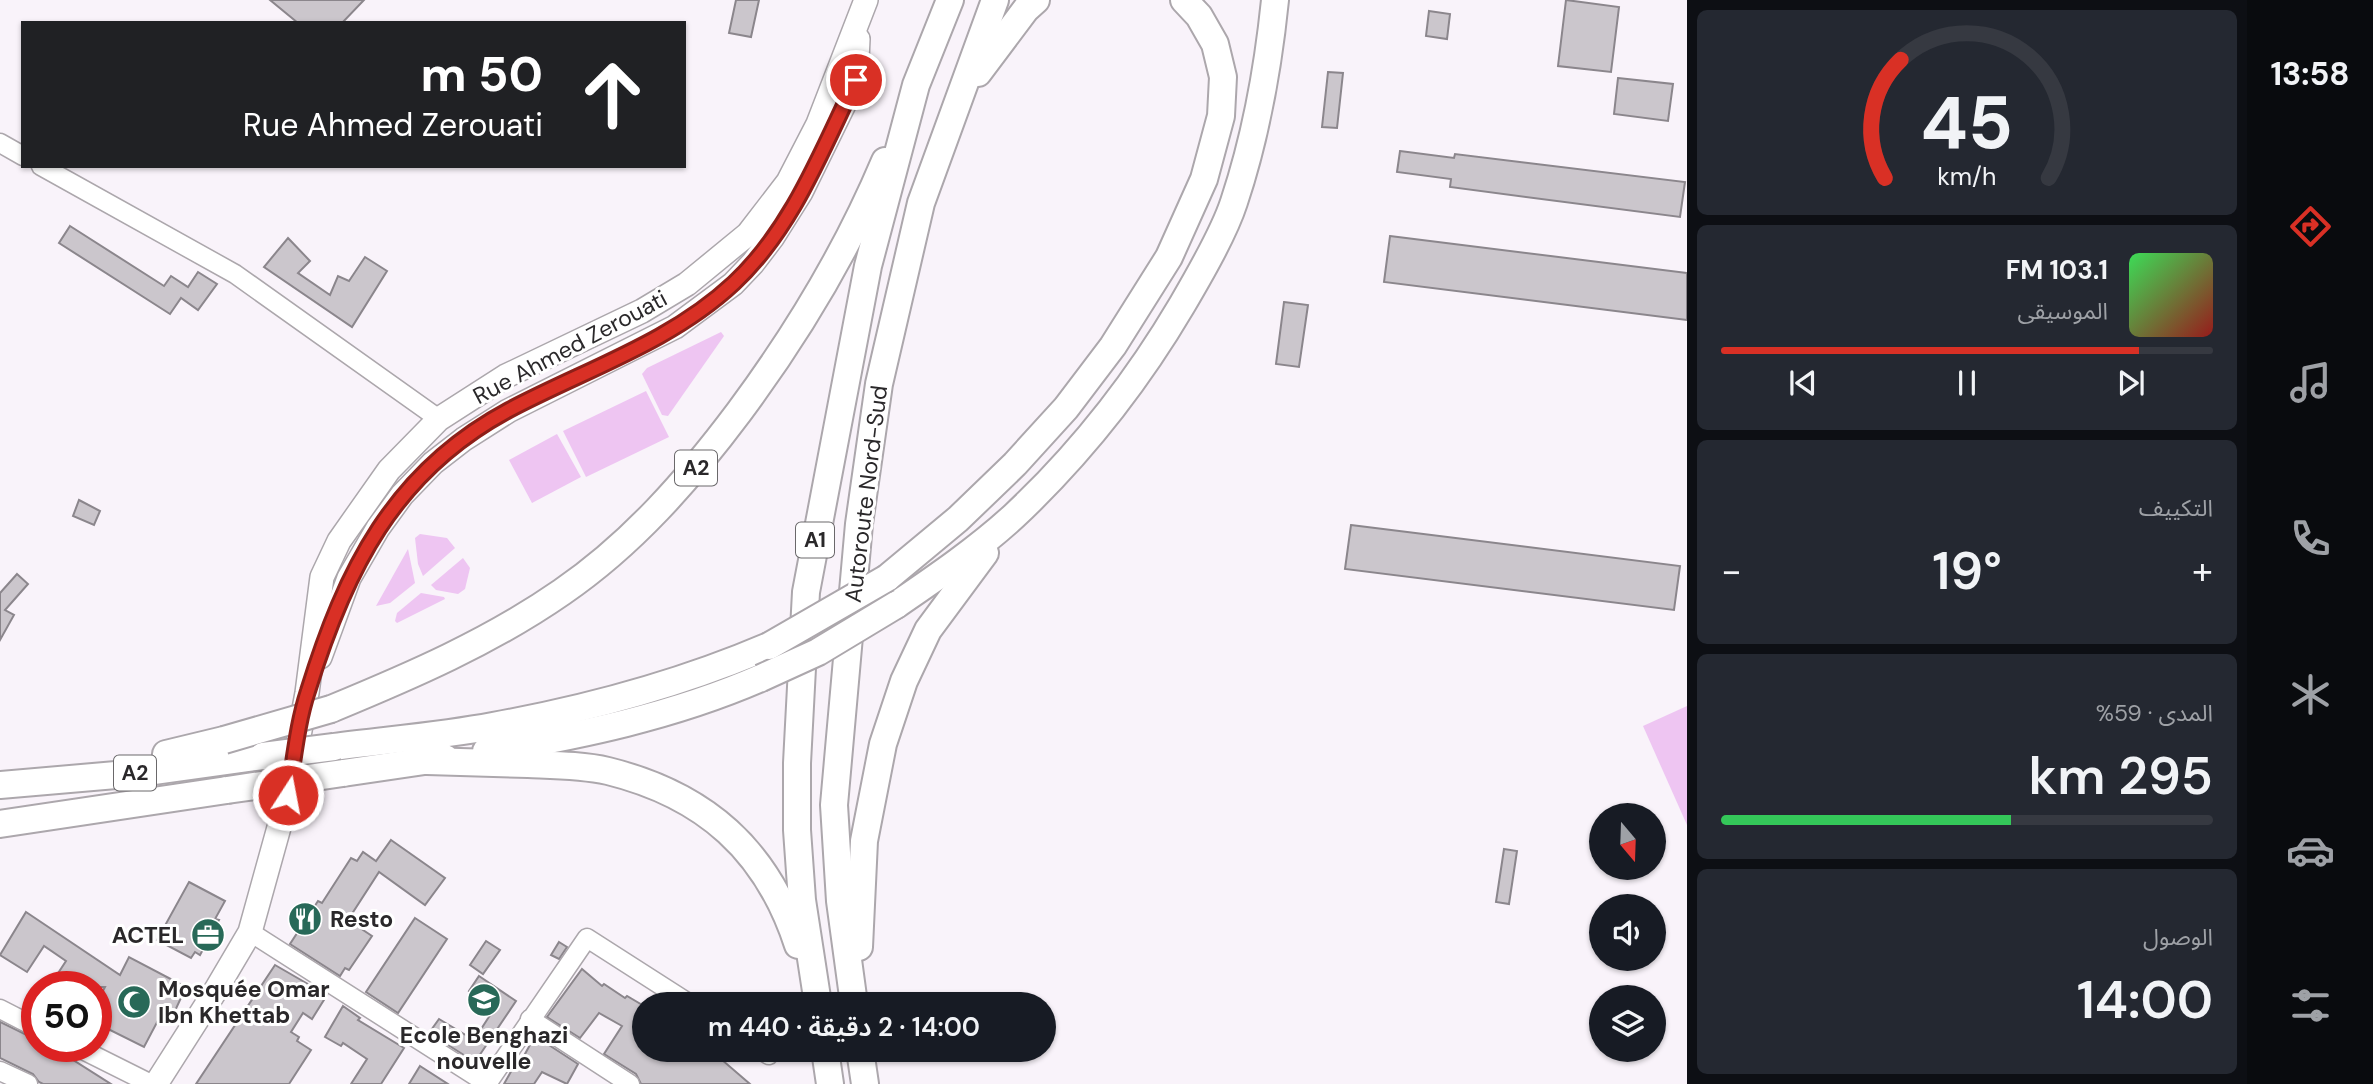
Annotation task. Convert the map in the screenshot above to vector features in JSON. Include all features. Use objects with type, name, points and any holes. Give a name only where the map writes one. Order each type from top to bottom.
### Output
[{"type":"highway","name":"Autoroute Nord-Sud","points":[[816,992],[802,900],[797,831],[797,763],[806,592],[868,266],[916,85],[950,0]]},
{"type":"highway","name":"Autoroute Nord-Sud","points":[[854,992],[840,901],[834,805],[859,524],[879,384],[921,203],[995,0]]},
{"type":"highway","points":[[961,97],[1026,9],[1036,0]]},
{"type":"highway","name":"A2","points":[[3,785],[139,773],[491,727],[570,710],[652,689],[769,646],[887,578],[958,519],[1015,464],[1066,408],[1113,346],[1169,257],[1204,179],[1221,116],[1223,77],[1215,44],[1199,16],[1184,0]]},
{"type":"highway","points":[[427,761],[602,728],[725,694],[818,652],[896,605],[959,561],[1012,518],[1048,483],[1103,420],[1150,359],[1195,283],[1233,204],[1258,121],[1275,0]]},
{"type":"highway","name":"A2","points":[[3,785],[156,756],[224,740],[331,709],[428,669],[494,634],[563,592],[637,531],[693,472],[781,356],[833,270],[881,170],[916,85]]},
{"type":"highway","points":[[857,992],[864,841],[883,744],[904,681],[928,630],[1012,518]]},
{"type":"highway","name":"A2","points":[[0,824],[427,761]]},
{"type":"highway","points":[[427,761],[562,765],[606,771],[676,795],[712,818],[739,840],[761,867],[782,904],[814,992]]},
{"type":"highway","points":[[827,1062],[830,1084]]},
{"type":"highway","points":[[862,1062],[865,1084]]},
{"type":"main road","name":"Rue Ahmed Zerouati","points":[[307,692],[322,577],[339,541],[388,470],[439,419],[506,376],[642,311],[687,284],[748,234],[788,182],[818,124],[863,10]]},
{"type":"main road","name":"Rue Ahmed Zerouati","points":[[307,692],[349,579],[378,528],[402,495],[433,463],[508,411],[675,327],[733,284],[754,263],[801,192],[856,80],[863,10]]},
{"type":"main road","points":[[154,1084],[214,993],[250,932],[288,795],[307,692]]},
{"type":"street","points":[[0,143],[21,155]]},
{"type":"street","points":[[45,168],[234,274],[439,419]]},
{"type":"street","points":[[250,932],[488,1084],[587,938],[671,992]]},
{"type":"street","points":[[0,1009],[21,1020]]},
{"type":"street","points":[[530,1019],[630,1084]]},
{"type":"street","points":[[108,1062],[154,1084]]},
{"type":"street","points":[[0,1071],[28,1084]]},
{"type":"shaded area","points":[[721,332],[724,336],[668,416],[662,415],[642,374],[647,368]]},
{"type":"shaded area","points":[[646,391],[669,437],[586,477],[563,431]]},
{"type":"shaded area","points":[[557,434],[581,477],[532,503],[509,460]]},
{"type":"shaded area","points":[[420,534],[447,538],[455,548],[423,576],[418,564],[415,538]]},
{"type":"shaded area","points":[[408,549],[415,583],[390,603],[376,606]]},
{"type":"shaded area","points":[[463,558],[470,568],[465,589],[458,594],[436,590],[431,585]]},
{"type":"shaded area","points":[[421,593],[445,599],[397,623],[397,613]]},
{"type":"shaded area","points":[[1687,706],[1687,825],[1643,726]]},
{"type":"building","points":[[270,0],[364,0],[344,21],[296,21]]},
{"type":"building","points":[[736,0],[759,0],[751,37],[729,33]]},
{"type":"building","points":[[1566,0],[1619,7],[1611,72],[1558,66]]},
{"type":"building","points":[[1429,11],[1450,14],[1447,39],[1426,36]]},
{"type":"building","points":[[1328,72],[1343,73],[1337,128],[1322,127]]},
{"type":"building","points":[[1618,78],[1673,84],[1668,121],[1614,114]]},
{"type":"building","points":[[1400,151],[1454,158],[1455,154],[1685,182],[1680,217],[1450,187],[1451,179],[1397,172]]},
{"type":"building","points":[[70,226],[164,286],[171,276],[188,287],[198,272],[217,284],[198,310],[181,298],[170,314],[59,243]]},
{"type":"building","points":[[1390,236],[1687,273],[1687,320],[1384,282]]},
{"type":"building","points":[[288,238],[310,261],[298,273],[330,295],[338,276],[349,281],[365,257],[387,271],[352,327],[264,267]]},
{"type":"building","points":[[1284,302],[1308,305],[1299,367],[1276,364]]},
{"type":"building","points":[[79,500],[100,511],[94,525],[73,516]]},
{"type":"building","points":[[1351,525],[1680,566],[1674,610],[1345,569]]},
{"type":"building","points":[[17,574],[28,584],[5,610],[14,615],[0,640],[0,593]]},
{"type":"building","points":[[391,840],[445,878],[425,905],[379,872],[348,920],[372,936],[349,970],[345,968],[340,976],[290,944],[318,901],[322,903],[351,858],[357,861],[363,852],[376,861]]},
{"type":"building","points":[[1504,849],[1517,851],[1509,904],[1496,902]]},
{"type":"building","points":[[189,882],[225,901],[215,919],[219,920],[200,955],[195,952],[191,958],[157,940]]},
{"type":"building","points":[[26,912],[120,975],[129,957],[186,987],[174,1013],[164,1009],[144,1047],[112,1031],[112,971],[59,971],[66,961],[44,946],[28,971],[0,955]]},
{"type":"building","points":[[415,918],[447,939],[398,1013],[366,992]]},
{"type":"building","points":[[486,941],[500,950],[483,974],[470,965]]},
{"type":"building","points":[[559,942],[567,947],[559,959],[551,955]]},
{"type":"building","points":[[275,965],[327,995],[312,1019],[303,1013],[291,1032],[299,1037],[297,1041],[311,1050],[289,1084],[196,1084]]},
{"type":"building","points":[[582,969],[602,986],[604,984],[625,998],[627,996],[632,999],[632,1062],[724,1062],[750,1084],[641,1084],[636,1074],[604,1054],[622,1026],[599,1013],[580,1038],[547,1017]]},
{"type":"building","points":[[479,976],[516,1001],[475,1062],[429,1033],[439,1019],[474,1040],[494,1009],[469,991]]},
{"type":"building","points":[[343,1006],[360,1018],[358,1020],[404,1048],[381,1084],[351,1084],[367,1059],[343,1043],[341,1046],[325,1037]]},
{"type":"building","points":[[0,1022],[21,1032],[21,1062],[76,1062],[111,1084],[43,1084],[33,1074],[0,1058]]},
{"type":"building","points":[[535,1036],[578,1064],[567,1084],[542,1072],[534,1084],[504,1084],[513,1068],[516,1070]]},
{"type":"building","points":[[420,1066],[448,1084],[409,1084]]},
{"type":"place","name":"Resto","points":[[305,919]]},
{"type":"place","name":"ACTEL","points":[[208,935]]},
{"type":"place","name":"Ecole Benghazi nouvelle","points":[[484,1000]]},
{"type":"place","name":"Mosquée Omar Ibn Khettab","points":[[134,1002]]},
{"type":"route","points":[[288,795],[307,692],[349,579],[378,528],[402,495],[433,463],[464,439],[508,411],[675,327],[733,284],[754,263],[801,192],[856,80]]}]
